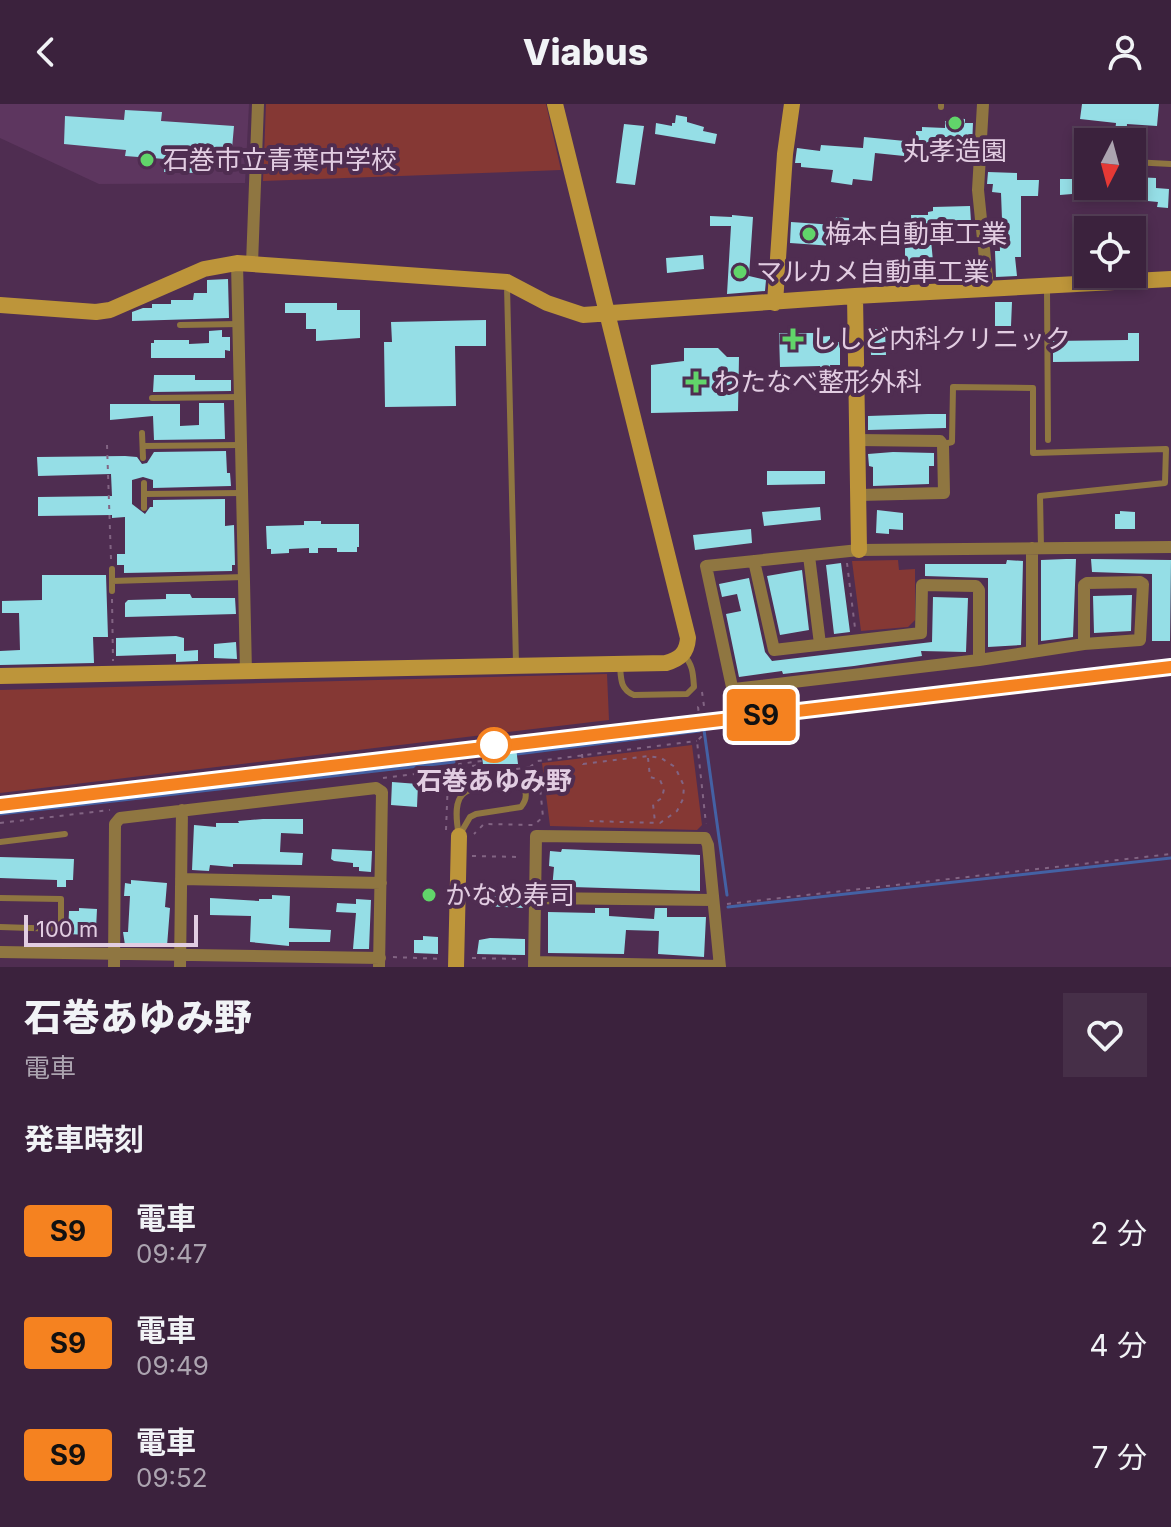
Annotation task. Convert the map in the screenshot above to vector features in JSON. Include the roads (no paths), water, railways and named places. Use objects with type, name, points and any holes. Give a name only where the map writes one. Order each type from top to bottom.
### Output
[{"type":"street","points":[[246,672],[239,324],[258,104]]},
{"type":"street","points":[[0,676],[666,663],[677,660],[683,654],[688,638],[555,104]]},
{"type":"street","points":[[775,303],[785,154],[792,104]]},
{"type":"street","points":[[983,104],[978,190],[988,288]]},
{"type":"street","points":[[0,305],[96,312],[110,310],[204,269],[244,263],[507,282],[567,311],[583,315],[1171,279]]},
{"type":"street","points":[[853,554],[859,495],[855,296]]},
{"type":"street","points":[[858,440],[940,441],[943,445],[944,493],[859,495]]},
{"type":"street","points":[[1084,644],[1084,585],[1143,584],[1140,640],[1084,644],[979,660],[734,689],[706,566],[853,554],[1171,547]]},
{"type":"street","points":[[1032,652],[1036,548]]},
{"type":"street","points":[[809,556],[820,644]]},
{"type":"street","points":[[754,561],[774,650],[921,633],[922,585],[976,586],[979,590],[979,660]]},
{"type":"street","points":[[0,952],[114,960],[379,961],[382,792],[376,788],[120,818],[115,824],[114,960]]},
{"type":"street","points":[[180,961],[182,810]]},
{"type":"street","points":[[456,961],[459,836]]},
{"type":"street","points":[[536,836],[705,838],[720,967],[534,963],[535,898],[536,836]]},
{"type":"street","points":[[181,879],[381,883]]},
{"type":"street","points":[[535,898],[713,903]]},
{"type":"street","points":[[43,967],[44,953]]},
{"type":"lane","points":[[1146,163],[1171,164]]},
{"type":"lane","points":[[507,282],[516,667]]},
{"type":"lane","points":[[1047,285],[1048,440]]},
{"type":"lane","points":[[180,325],[239,324]]},
{"type":"lane","points":[[943,445],[952,442],[953,387],[1033,388],[1033,453],[1166,449],[1165,483],[1040,496],[1036,548]]},
{"type":"lane","points":[[152,398],[239,397]]},
{"type":"lane","points":[[142,433],[143,458]]},
{"type":"lane","points":[[143,446],[240,445]]},
{"type":"lane","points":[[144,483],[144,508]]},
{"type":"lane","points":[[144,494],[241,493]]},
{"type":"lane","points":[[112,569],[112,591]]},
{"type":"lane","points":[[112,581],[244,577]]},
{"type":"lane","points":[[620,664],[622,686],[634,695],[687,694],[694,687],[693,671],[683,654]]},
{"type":"lane","points":[[514,783],[525,788],[526,799],[516,810],[472,816],[459,836],[457,802],[463,792],[514,783]]},
{"type":"lane","points":[[457,802],[472,816]]},
{"type":"lane","points":[[0,842],[65,834]]},
{"type":"lane","points":[[0,898],[61,899],[61,929],[0,927]]},
{"type":"waterway","points":[[704,730],[727,895]]},
{"type":"waterway","points":[[517,754],[699,731]]},
{"type":"waterway","points":[[0,814],[454,762]]},
{"type":"waterway","points":[[728,907],[1171,858]]},
{"type":"railway","points":[[0,805],[1171,667]]},
{"type":"train","name":"S9","points":[[0,805],[1171,667]]},
{"type":"place","name":"丸孝造園","points":[[955,123]]},
{"type":"place","name":"石巻市立青葉中学校","points":[[147,160]]},
{"type":"place","name":"梅本自動車工業","points":[[809,234]]},
{"type":"place","name":"マルカメ自動車工業","points":[[740,272]]},
{"type":"place","name":"ししど内科クリニック","points":[[793,339]]},
{"type":"place","name":"わたなべ整形外科","points":[[696,382]]},
{"type":"place","name":"石巻あゆみ野","points":[[494,745]]},
{"type":"place","name":"かなめ寿司","points":[[429,895]]}]
